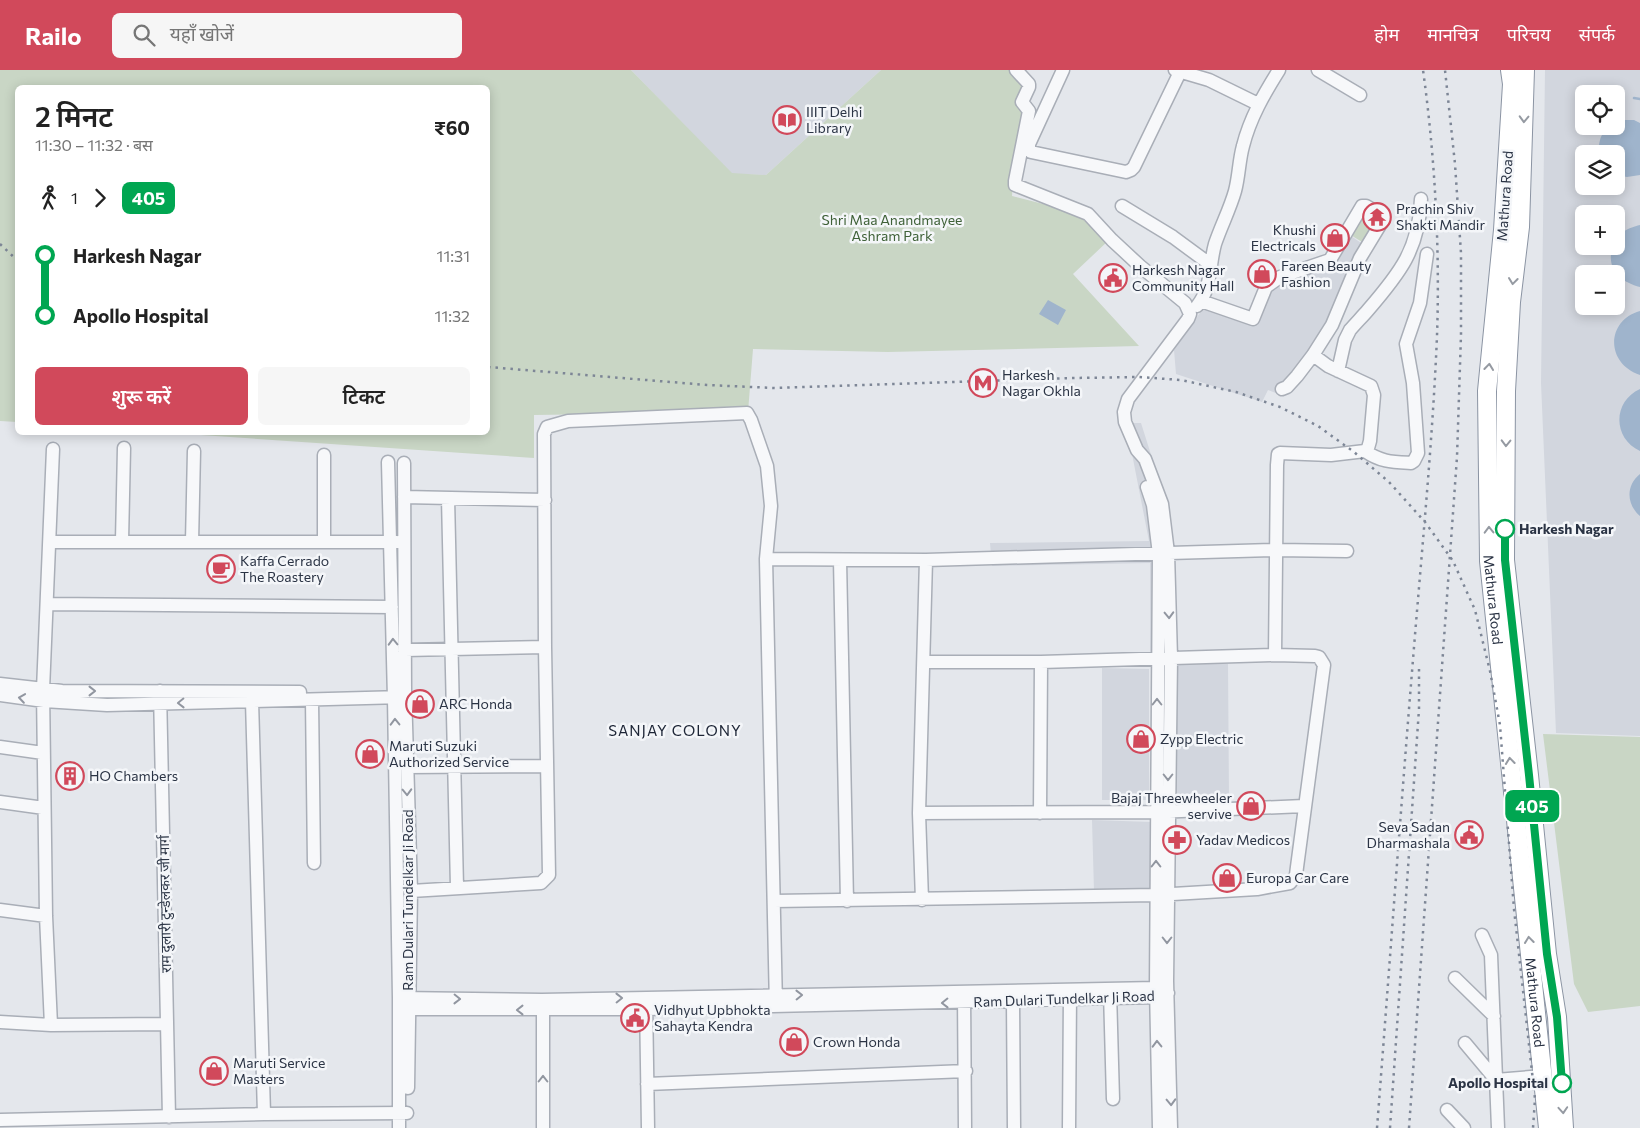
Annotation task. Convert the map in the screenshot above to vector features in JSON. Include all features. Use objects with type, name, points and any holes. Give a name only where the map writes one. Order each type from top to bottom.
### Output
[{"type":"highway","name":"Mathura Road","points":[[1510,70],[1512,84],[1503,230],[1487,391],[1489,561],[1548,1128]]},
{"type":"highway","name":"Mathura Road","points":[[1525,70],[1520,227],[1511,302],[1506,391],[1505,560],[1547,954],[1557,1017],[1564,1128]]},
{"type":"street","points":[[1016,70],[1029,84],[1022,102],[1034,118],[1029,144],[1031,152],[1128,172],[1134,167],[1178,71],[1209,80],[1258,104]]},
{"type":"street","points":[[1063,70],[1034,118],[1015,182],[1016,185],[1088,214],[1140,266],[1185,303],[1190,314]]},
{"type":"street","points":[[1159,1128],[1164,658],[1163,554],[1153,505],[1138,459],[1138,450],[1125,422],[1124,412],[1128,399],[1190,314],[1202,301],[1209,281],[1215,245],[1235,189],[1247,132],[1258,104],[1279,70]]},
{"type":"street","points":[[1318,70],[1360,95]]},
{"type":"street","points":[[1338,370],[1345,340],[1350,330],[1396,276],[1406,261],[1417,233],[1421,199]]},
{"type":"street","points":[[1122,206],[1173,237],[1211,265]]},
{"type":"street","points":[[1202,301],[1253,319],[1266,287],[1280,277],[1330,260],[1361,207],[1366,206],[1383,216],[1383,220],[1363,253],[1332,325],[1313,355],[1291,383],[1282,389]]},
{"type":"street","points":[[1275,655],[1278,454],[1332,455],[1365,451],[1378,460],[1391,462],[1411,462],[1416,458],[1418,453],[1414,384],[1406,344],[1420,303],[1427,254]]},
{"type":"street","points":[[1313,355],[1338,370],[1366,383],[1373,389],[1370,441],[1365,451]]},
{"type":"street","points":[[411,891],[541,882],[546,880],[549,872],[544,434],[547,427],[568,421],[747,413],[750,416],[767,466],[771,506],[766,559],[775,1001]]},
{"type":"street","points":[[122,541],[124,448]]},
{"type":"street","points":[[52,1025],[46,916],[43,753],[54,449]]},
{"type":"street","points":[[192,542],[194,451]]},
{"type":"street","points":[[324,455],[324,542]]},
{"type":"street","points":[[388,462],[392,607],[400,694]]},
{"type":"street","points":[[400,694],[405,650],[404,463]]},
{"type":"street","points":[[404,497],[545,500]]},
{"type":"street","points":[[448,498],[457,887]]},
{"type":"street","points":[[50,542],[404,542]]},
{"type":"street","points":[[766,559],[926,560],[1276,550],[1347,551]]},
{"type":"street","points":[[840,560],[847,901]]},
{"type":"street","points":[[922,900],[919,813],[926,560]]},
{"type":"street","points":[[47,604],[392,607]]},
{"type":"street","points":[[405,650],[545,647]]},
{"type":"street","points":[[774,901],[1162,895],[1257,889],[1290,883],[1296,875],[1324,665],[1322,660],[1315,656],[1275,655],[1041,662],[924,662]]},
{"type":"street","points":[[1040,813],[1041,662]]},
{"type":"street","points":[[0,684],[44,696]]},
{"type":"street","points":[[0,695],[44,696],[107,705],[160,697],[319,692],[400,694]]},
{"type":"street","points":[[160,697],[252,701],[312,700],[400,694]]},
{"type":"street","name":"Ram Dulari Tundelkar Ji Road","points":[[400,694],[406,767],[411,891],[404,1004]]},
{"type":"street","name":"Ram Dulari Tundelkar Ji Road","points":[[399,1128],[403,1113],[404,1004],[400,694]]},
{"type":"street","name":"राम दुलारी टुन्डेलकर जी मार्ग","points":[[160,697],[169,1117]]},
{"type":"street","points":[[312,700],[314,864]]},
{"type":"street","points":[[252,701],[260,910],[264,1114]]},
{"type":"street","points":[[0,747],[43,753]]},
{"type":"street","points":[[406,767],[547,766]]},
{"type":"street","points":[[0,802],[44,808]]},
{"type":"street","points":[[919,813],[1162,811],[1304,806]]},
{"type":"street","points":[[0,910],[46,916]]},
{"type":"street","points":[[1482,935],[1491,956],[1498,1128]]},
{"type":"street","points":[[1455,978],[1494,1016]]},
{"type":"street","points":[[1110,993],[1113,1099]]},
{"type":"street","points":[[1160,993],[1171,1128]]},
{"type":"street","name":"Ram Dulari Tundelkar Ji Road","points":[[404,1004],[543,1005],[1160,993]]},
{"type":"street","points":[[1069,1128],[1070,994]]},
{"type":"street","name":"Ram Dulari Tundelkar Ji Road","points":[[965,997],[1013,1001],[1070,994]]},
{"type":"street","points":[[965,997],[965,1128]]},
{"type":"street","points":[[1013,1001],[1014,1128]]},
{"type":"street","points":[[646,1003],[648,1128]]},
{"type":"street","points":[[543,1005],[543,1128]]},
{"type":"street","points":[[0,1022],[52,1025],[167,1024]]},
{"type":"street","points":[[1465,1043],[1496,1080]]},
{"type":"street","points":[[647,1084],[966,1071]]},
{"type":"street","points":[[1496,1080],[1543,1076]]},
{"type":"street","points":[[1447,1110],[1464,1128]]},
{"type":"street","points":[[0,1120],[403,1113]]},
{"type":"street","name":"Ram Dulari Tundelkar Ji Road","points":[[403,1113],[408,1128]]},
{"type":"shaded area","points":[[631,70],[881,70],[766,175],[732,174]]},
{"type":"shaded area","points":[[1545,70],[1640,70],[1640,736],[1556,733],[1541,383]]},
{"type":"shaded area","points":[[1348,234],[1367,247],[1336,325],[1283,396],[1268,390],[1262,402],[1176,374],[1174,350],[1204,307],[1256,323],[1269,289],[1282,281],[1331,262]]},
{"type":"shaded area","points":[[1126,423],[1141,423],[1166,502],[1175,656],[1150,656],[1150,563],[992,566],[990,543],[1149,541]]},
{"type":"shaded area","points":[[1175,664],[1228,664],[1229,798],[1177,798]]},
{"type":"shaded area","points":[[1102,668],[1149,669],[1149,800],[1102,800]]},
{"type":"shaded area","points":[[1092,820],[1152,822],[1151,891],[1094,891]]},
{"type":"green space","name":"Shri Maa Anandmayee Ashram Park","points":[[0,70],[631,70],[732,173],[766,175],[881,70],[1015,70],[1028,81],[1012,196],[1086,215],[1109,240],[1073,274],[1139,346],[888,352],[753,349],[748,412],[534,415],[534,458],[200,435],[490,435],[490,85],[15,85],[15,422],[0,421]]},
{"type":"green space","points":[[1365,210],[1379,217],[1367,245],[1349,234]]},
{"type":"green space","points":[[1543,734],[1640,737],[1640,1006],[1588,1012],[1574,984]]},
{"type":"water","points":[[1625,120],[1634,120],[1640,123],[1640,175],[1625,177],[1625,145],[1599,145],[1602,135],[1625,135]]},
{"type":"water","points":[[1640,225],[1640,287],[1625,281],[1625,265],[1612,265],[1611,261],[1611,255],[1625,255],[1625,231]]},
{"type":"water","points":[[1048,300],[1066,310],[1058,325],[1039,314]]},
{"type":"water","points":[[1640,311],[1640,375],[1629,370],[1621,362],[1616,353],[1614,343],[1620,324],[1629,316]]},
{"type":"water","points":[[1640,389],[1640,451],[1624,438],[1619,420],[1625,402]]},
{"type":"water","points":[[1640,474],[1640,516],[1632,506],[1630,489],[1635,478]]},
{"type":"waterway","points":[[1634,98],[1640,99]]},
{"type":"railway","points":[[1377,1128],[1428,480],[1437,336],[1436,203],[1431,136],[1423,70]]},
{"type":"railway","points":[[1409,1128],[1457,457],[1461,335],[1461,253],[1455,164],[1445,70]]},
{"type":"railway","points":[[0,244],[15,258]]},
{"type":"railway","points":[[490,367],[707,385],[775,388],[1072,378],[1139,377],[1181,380],[1236,392],[1280,407],[1318,426],[1354,452],[1389,482],[1425,522],[1453,561],[1475,610],[1490,671],[1500,725],[1514,909],[1535,1099],[1533,1128]]},
{"type":"railway","points":[[1390,1128],[1419,709],[1419,664]]},
{"type":"bus line","name":"405","points":[[1505,529],[1505,560],[1547,954],[1557,1017],[1562,1083]]},
{"type":"place","name":"IIIT Delhi Library","points":[[787,120]]},
{"type":"place","name":"Prachin Shiv Shakti Mandir","points":[[1377,217]]},
{"type":"place","name":"Khushi Electricals","points":[[1335,238]]},
{"type":"place","name":"Fareen Beauty Fashion","points":[[1262,274]]},
{"type":"place","name":"Harkesh Nagar Community Hall","points":[[1113,278]]},
{"type":"place","name":"Harkesh Nagar Okhla","points":[[983,383]]},
{"type":"place","name":"Harkesh Nagar","points":[[1505,529]]},
{"type":"place","name":"Kaffa Cerrado The Roastery","points":[[221,569]]},
{"type":"place","name":"ARC Honda","points":[[420,704]]},
{"type":"place","name":"Zypp Electric","points":[[1141,739]]},
{"type":"place","name":"Maruti Suzuki Authorized Service","points":[[370,754]]},
{"type":"place","name":"HO Chambers","points":[[70,776]]},
{"type":"place","name":"Bajaj Threewheeler servive","points":[[1251,806]]},
{"type":"place","name":"Seva Sadan Dharmashala","points":[[1469,835]]},
{"type":"place","name":"Yadav Medicos","points":[[1177,840]]},
{"type":"place","name":"Europa Car Care","points":[[1227,878]]},
{"type":"place","name":"Vidhyut Upbhokta Sahayta Kendra","points":[[635,1018]]},
{"type":"place","name":"Crown Honda","points":[[794,1042]]},
{"type":"place","name":"Maruti Service Masters","points":[[214,1071]]},
{"type":"place","name":"Apollo Hospital","points":[[1562,1083]]},
{"type":"district","name":"SANJAY COLONY","points":[[675,731]]}]
